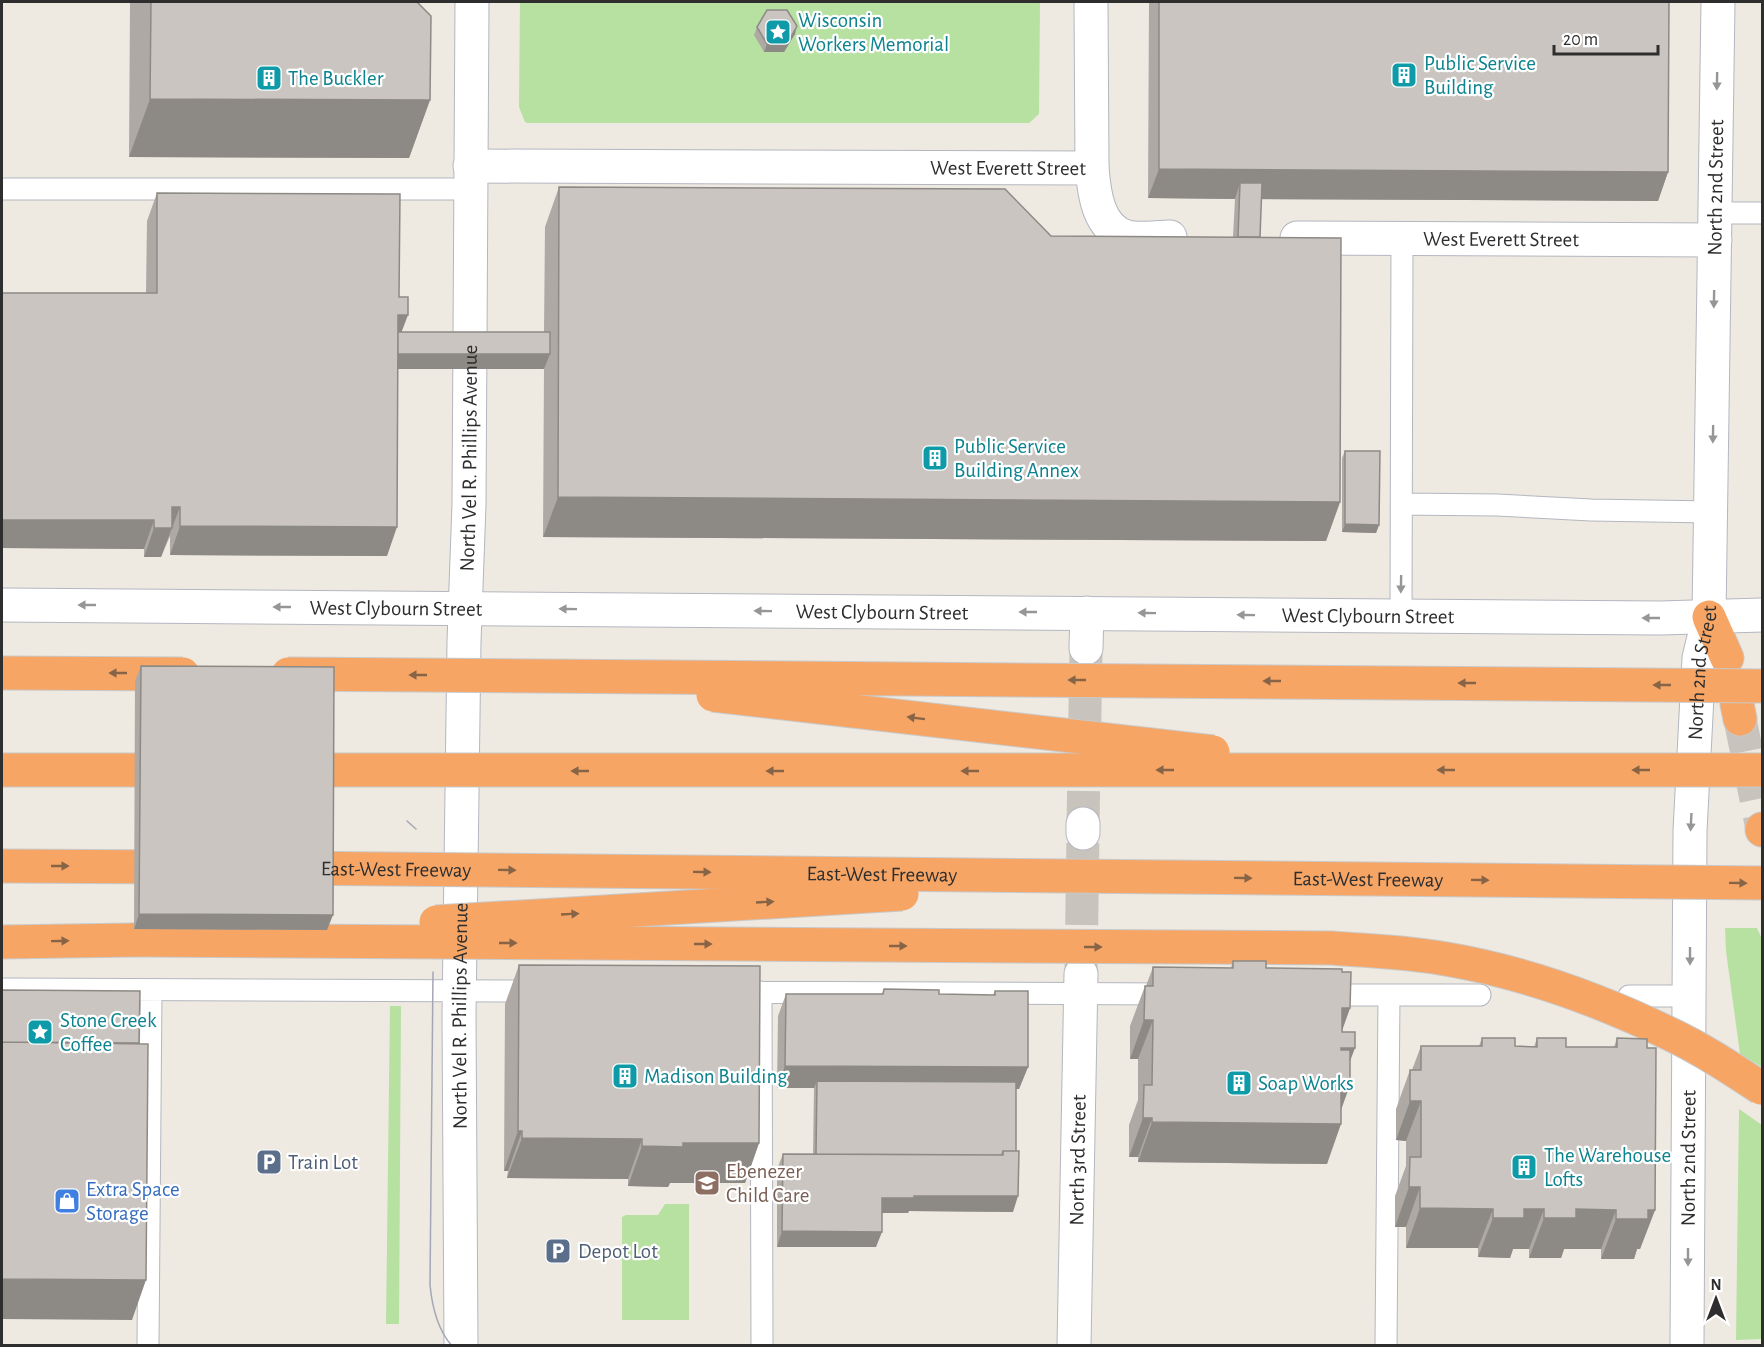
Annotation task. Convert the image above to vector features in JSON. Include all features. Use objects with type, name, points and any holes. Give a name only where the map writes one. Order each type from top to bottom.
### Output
[{"type":"highway","points":[[1709,617],[1727,658]]},
{"type":"highway","points":[[2,673],[216,674]]},
{"type":"highway","points":[[264,674],[539,675],[1746,703]]},
{"type":"highway","points":[[539,675],[1370,770]]},
{"type":"highway","points":[[2,770],[205,770]]},
{"type":"highway","points":[[253,770],[1762,770]]},
{"type":"highway","points":[[2,866],[205,867]]},
{"type":"highway","name":"East-West Freeway","points":[[264,867],[1762,883]]},
{"type":"highway","points":[[134,940],[1185,877]]},
{"type":"highway","points":[[2,942],[134,940],[1320,948],[1390,952],[1446,959],[1493,970],[1536,981],[1604,1005],[1672,1035],[1762,1088]]},
{"type":"street","name":"North Vel R. Phillips Avenue","points":[[461,1346],[459,991],[464,642],[470,504],[472,2]]},
{"type":"street","points":[[1091,2],[1092,168]]},
{"type":"street","name":"North 2nd Street","points":[[1687,1346],[1690,831],[1699,658],[1709,617],[1718,2]]},
{"type":"street","name":"West Everett Street","points":[[470,178],[1092,168],[1094,192],[1100,211],[1110,227],[1126,237],[1197,238]]},
{"type":"street","name":"West Everett Street","points":[[1266,238],[1402,239],[1715,227]]},
{"type":"street","name":"West Clybourn Street","points":[[2,605],[1401,616],[1709,617],[1762,615]]},
{"type":"street","points":[[1086,648],[1087,613]]},
{"type":"street","name":"North 3rd Street","points":[[1074,1346],[1080,984]]},
{"type":"lane","points":[[2,189],[470,178]]},
{"type":"lane","points":[[1715,227],[1762,213]]},
{"type":"lane","points":[[1401,616],[1402,239]]},
{"type":"lane","points":[[1402,504],[1711,512]]},
{"type":"lane","points":[[714,992],[1080,984],[1186,994]]},
{"type":"lane","points":[[2,989],[558,992]]},
{"type":"lane","points":[[148,1346],[151,990]]},
{"type":"lane","points":[[761,992],[762,1346]]},
{"type":"lane","points":[[1305,995],[1480,995]]},
{"type":"lane","points":[[1386,1346],[1389,995]]},
{"type":"lane","points":[[1629,996],[1689,996]]},
{"type":"green space","points":[[520,2],[1040,2],[1039,114],[1029,123],[528,123],[525,122],[519,107]]},
{"type":"green space","points":[[1725,928],[1757,928],[1762,939],[1762,1067],[1740,1054]]},
{"type":"green space","points":[[390,1006],[401,1006],[399,1324],[386,1324]]},
{"type":"green space","points":[[1739,1109],[1762,1125],[1762,1339],[1736,1340]]},
{"type":"green space","points":[[665,1204],[689,1204],[689,1320],[622,1320],[622,1217],[658,1215]]},
{"type":"building","points":[[151,2],[417,2],[431,16],[430,100],[150,99]]},
{"type":"building","name":"Public Service Building","points":[[1159,2],[1669,2],[1668,172],[1159,169]]},
{"type":"building","points":[[767,10],[787,10],[797,26],[787,44],[767,44],[757,27]]},
{"type":"building","points":[[1240,183],[1262,183],[1260,237],[1238,237]]},
{"type":"building","name":"Public Service Building Annex","points":[[559,187],[1005,189],[1051,236],[1341,238],[1340,502],[558,497]]},
{"type":"building","points":[[157,193],[400,194],[399,297],[408,297],[408,315],[398,315],[397,527],[180,526],[180,507],[172,507],[172,528],[154,528],[154,520],[2,520],[2,293],[157,293]]},
{"type":"building","points":[[398,332],[550,332],[550,354],[398,354]]},
{"type":"building","points":[[1345,451],[1380,451],[1379,525],[1345,524]]},
{"type":"building","points":[[141,666],[334,667],[333,915],[139,914]]},
{"type":"building","name":"Soap Works","points":[[1233,961],[1266,961],[1266,968],[1342,969],[1342,972],[1351,972],[1350,1008],[1342,1008],[1342,1032],[1355,1032],[1355,1048],[1341,1048],[1341,1050],[1350,1050],[1350,1085],[1341,1085],[1341,1124],[1152,1122],[1152,1118],[1143,1118],[1144,1085],[1152,1085],[1153,1020],[1144,1020],[1145,986],[1153,986],[1153,967],[1233,968]]},
{"type":"building","name":"Madison Building","points":[[519,965],[760,966],[759,1143],[683,1143],[683,1147],[642,1146],[642,1139],[522,1138],[522,1131],[518,1131]]},
{"type":"building","points":[[884,989],[939,990],[939,994],[995,995],[995,991],[1028,991],[1028,1067],[785,1066],[786,994],[883,994]]},
{"type":"building","points":[[2,990],[140,991],[139,1043],[2,1042]]},
{"type":"building","name":"The Warehouse Lofts","points":[[1482,1038],[1515,1038],[1515,1046],[1537,1047],[1537,1038],[1566,1038],[1566,1047],[1617,1047],[1617,1038],[1647,1039],[1647,1048],[1656,1048],[1655,1210],[1648,1210],[1648,1219],[1616,1219],[1616,1210],[1576,1209],[1576,1218],[1544,1218],[1544,1209],[1524,1209],[1524,1218],[1493,1218],[1493,1209],[1420,1208],[1420,1187],[1409,1187],[1410,1157],[1421,1157],[1421,1101],[1410,1101],[1410,1070],[1421,1070],[1421,1046],[1482,1046]]},
{"type":"building","name":"Extra Space Storage","points":[[2,1042],[148,1044],[146,1280],[2,1279]]},
{"type":"building","points":[[817,1081],[1016,1082],[1016,1151],[1003,1151],[1002,1155],[816,1154]]},
{"type":"building","points":[[1003,1151],[1019,1151],[1018,1196],[882,1198],[882,1232],[782,1231],[783,1154],[1003,1155]]},
{"type":"tunnel","points":[[1083,824],[1086,652]]},
{"type":"tunnel","points":[[1740,719],[1762,829]]},
{"type":"tunnel","points":[[1081,974],[1083,833]]},
{"type":"tram line","points":[[407,821],[416,829]]},
{"type":"tram line","points":[[433,972],[430,1285],[436,1317],[452,1346]]},
{"type":"place","name":"Wisconsin Workers Memorial","points":[[778,32]]},
{"type":"place","name":"Public Service Building","points":[[1404,75]]},
{"type":"place","name":"The Buckler","points":[[269,78]]},
{"type":"place","name":"Public Service Building Annex","points":[[935,458]]},
{"type":"place","name":"Stone Creek Coffee","points":[[40,1032]]},
{"type":"place","name":"Madison Building","points":[[625,1076]]},
{"type":"place","name":"Soap Works","points":[[1239,1083]]},
{"type":"place","name":"Train Lot","points":[[269,1162]]},
{"type":"place","name":"The Warehouse Lofts","points":[[1524,1167]]},
{"type":"place","name":"Ebenezer Child Care","points":[[707,1183]]},
{"type":"place","name":"Extra Space Storage","points":[[67,1201]]},
{"type":"place","name":"Depot Lot","points":[[558,1251]]}]
